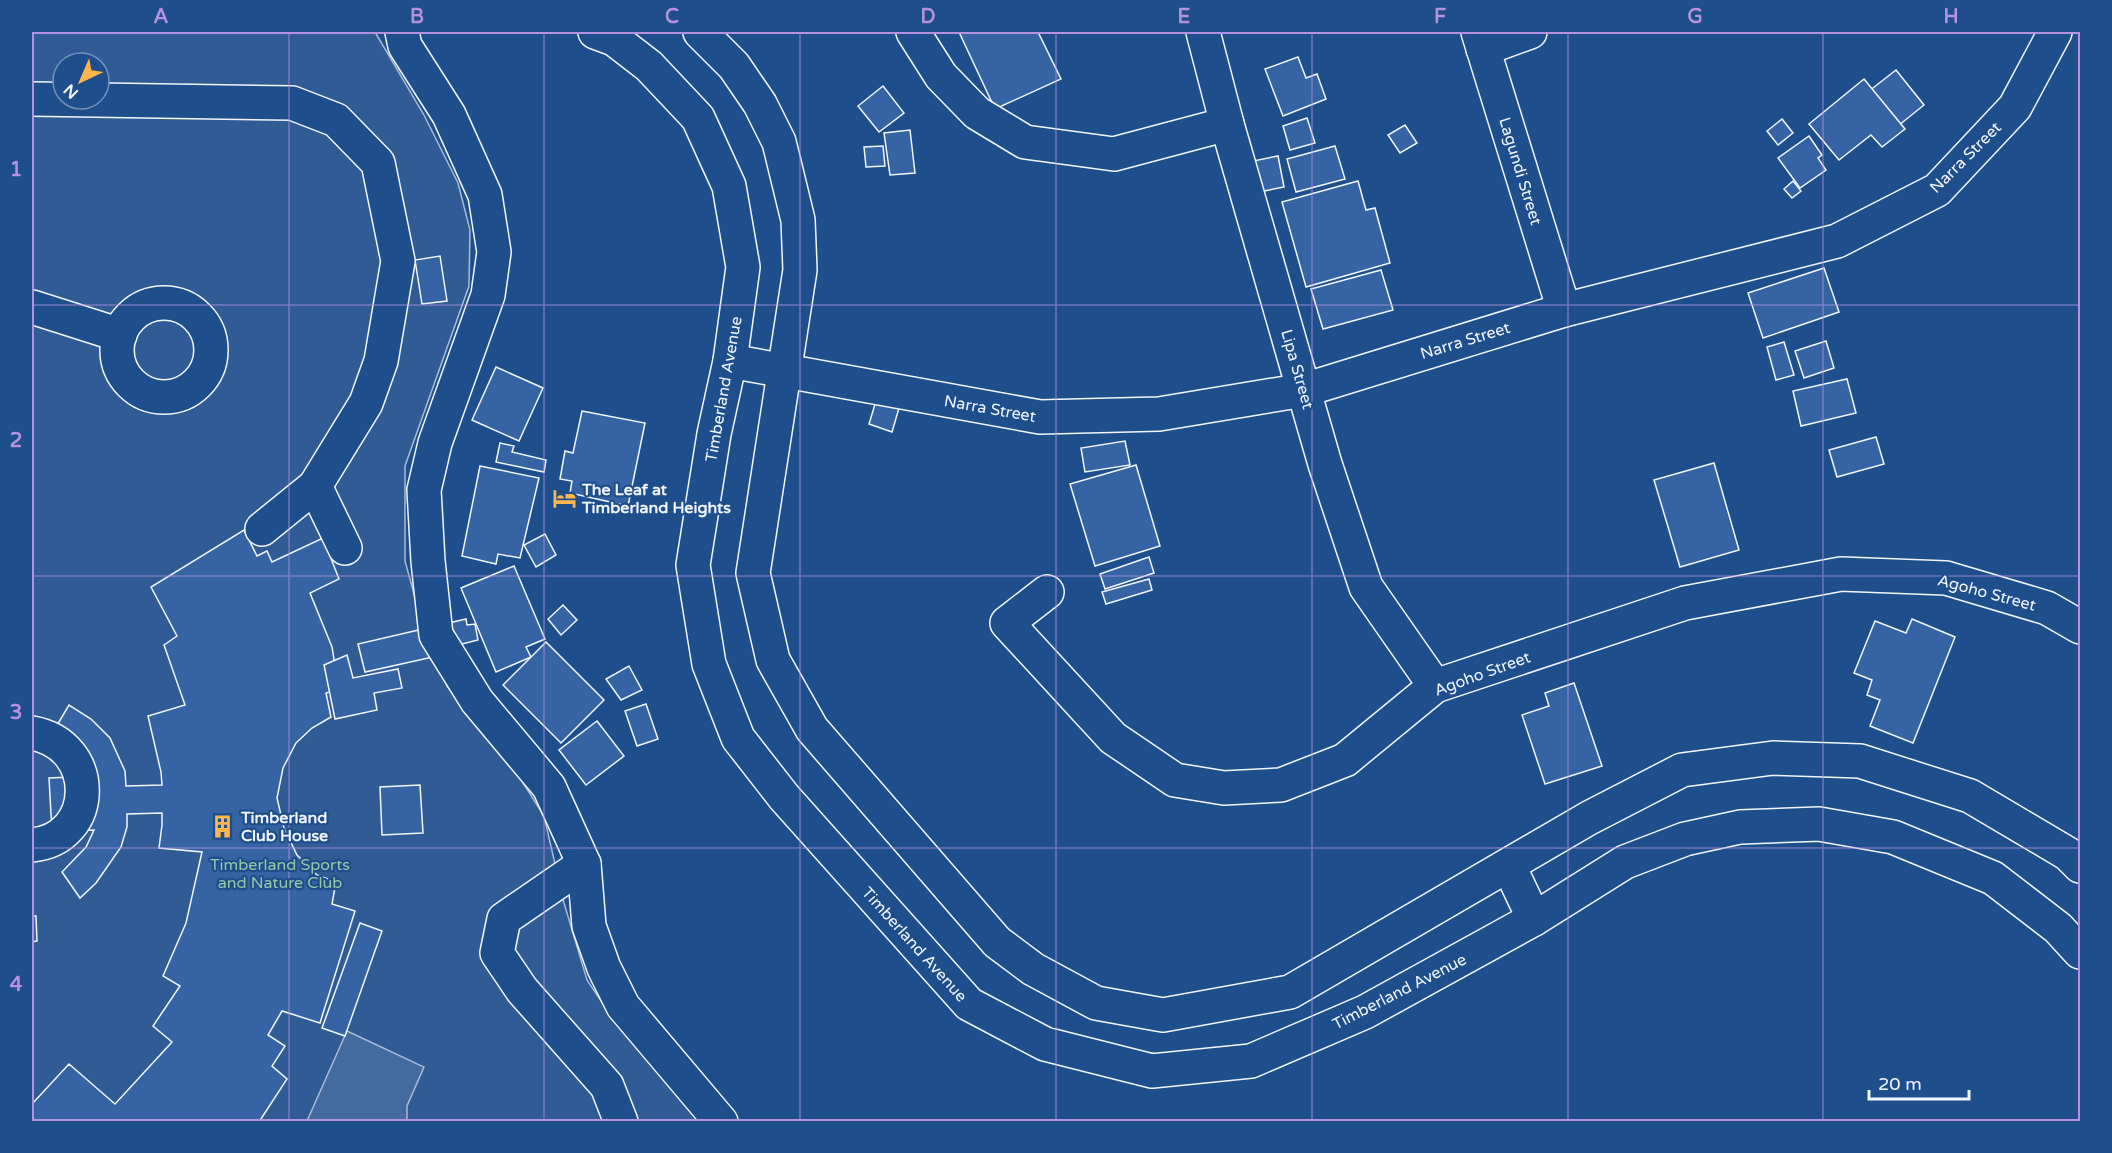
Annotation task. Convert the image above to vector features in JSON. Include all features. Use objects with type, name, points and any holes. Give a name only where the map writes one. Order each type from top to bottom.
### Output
[{"type":"street","points":[[402,32],[405,46],[449,115],[484,195],[494,252],[488,295],[435,443],[424,490],[428,561],[436,635],[477,701],[549,787],[584,864],[589,926],[604,968],[623,1005],[721,1122]]},
{"type":"street","name":"Timberland Avenue","points":[[595,32],[614,39],[649,66],[698,118],[729,186],[743,267],[730,361],[714,434],[693,565],[709,663],[738,738],[784,797],[969,1005],[1045,1044],[1152,1071],[1251,1061],[1365,1012],[1534,919],[1625,862],[1685,839],[1740,827],[1819,824],[1893,837],[1993,878],[2058,928],[2080,952]]},
{"type":"street","points":[[700,32],[734,66],[760,104],[779,142],[798,220],[800,270],[753,573],[773,660],[812,729],[997,942],[1032,969],[1096,1003],[1163,1015],[1290,992],[1589,818],[1682,770],[1773,758],[1860,761],[1970,796],[2076,853]]},
{"type":"street","points":[[913,32],[941,76],[977,113],[1025,142],[1114,154],[1227,124]]},
{"type":"street","name":"Lipa Street","points":[[1203,32],[1227,124],[1325,464],[1366,587],[1435,686]]},
{"type":"street","points":[[1481,40],[1530,32]]},
{"type":"street","name":"Narra Street","points":[[730,361],[1040,417],[1159,414],[1304,390],[1564,310],[1836,241],[1937,190],[2015,107],[2055,32]]},
{"type":"street","name":"Lagundi Street","points":[[1481,40],[1564,310]]},
{"type":"street","points":[[32,99],[292,103],[336,120],[378,163],[398,261],[381,361],[366,404],[315,486],[262,529]]},
{"type":"street","points":[[32,308],[120,335]]},
{"type":"street","points":[[315,486],[345,549]]},
{"type":"street","name":"Agoho Street","points":[[1047,592],[1007,623],[1113,738],[1174,780],[1224,788],[1281,785],[1345,760],[1435,686],[1685,603],[1841,574],[1946,578],[2047,608],[2080,627]]},
{"type":"street","points":[[32,733],[44,735],[60,744],[72,757],[80,773],[83,790],[80,808],[71,824],[58,836],[32,845]]},
{"type":"street","points":[[584,864],[504,919],[497,953],[522,990],[607,1086],[621,1122]]},
{"type":"street","points":[[1509,866],[1534,919]]},
{"type":"shaded area","name":"Timberland Sports and Nature Club","points":[[32,32],[375,32],[424,115],[458,183],[470,230],[469,286],[405,466],[405,561],[426,638],[447,686],[506,756],[544,816],[564,903],[587,980],[613,1019],[700,1121],[32,1121]]},
{"type":"shaded area","points":[[347,1031],[424,1067],[407,1106],[407,1121],[307,1121]]},
{"type":"building","points":[[959,32],[1038,32],[1061,79],[995,109]]},
{"type":"building","points":[[1298,57],[1306,78],[1317,74],[1326,99],[1283,116],[1265,69]]},
{"type":"building","points":[[1896,70],[1924,105],[1893,130],[1864,95]]},
{"type":"building","points":[[1864,79],[1905,129],[1882,147],[1871,135],[1839,160],[1809,124]]},
{"type":"building","points":[[883,86],[904,113],[879,132],[858,106]]},
{"type":"building","points":[[1307,118],[1315,143],[1290,150],[1283,126]]},
{"type":"building","points":[[1782,119],[1793,133],[1778,145],[1767,131]]},
{"type":"building","points":[[1405,125],[1417,143],[1400,153],[1388,135]]},
{"type":"building","points":[[910,130],[915,173],[890,175],[884,133]]},
{"type":"building","points":[[1809,136],[1822,155],[1818,158],[1826,170],[1800,188],[1778,158]]},
{"type":"building","points":[[883,146],[885,166],[866,167],[864,147]]},
{"type":"building","points":[[1335,146],[1345,179],[1296,192],[1287,159]]},
{"type":"building","points":[[1278,156],[1284,187],[1259,192],[1253,161]]},
{"type":"building","points":[[1358,181],[1366,210],[1375,208],[1390,263],[1306,287],[1282,202]]},
{"type":"building","points":[[1793,181],[1801,191],[1792,198],[1784,189]]},
{"type":"building","points":[[440,256],[447,301],[422,304],[415,260]]},
{"type":"building","points":[[1824,268],[1839,312],[1763,338],[1748,293]]},
{"type":"building","points":[[1381,270],[1393,310],[1323,329],[1311,289]]},
{"type":"building","points":[[1826,341],[1834,368],[1804,378],[1795,351]]},
{"type":"building","points":[[1784,342],[1794,375],[1776,380],[1767,347]]},
{"type":"building","points":[[496,367],[543,388],[519,441],[472,420]]},
{"type":"building","points":[[1847,379],[1856,413],[1801,426],[1793,391]]},
{"type":"building","points":[[879,391],[902,398],[892,432],[869,424]]},
{"type":"building","points":[[582,411],[645,423],[628,506],[570,493],[572,481],[560,479],[565,451],[573,453]]},
{"type":"building","points":[[1876,437],[1884,464],[1837,477],[1829,450]]},
{"type":"building","points":[[1125,441],[1130,465],[1085,472],[1081,448]]},
{"type":"building","points":[[500,443],[514,446],[512,452],[546,460],[544,472],[496,462]]},
{"type":"building","points":[[1714,463],[1739,550],[1680,567],[1654,480]]},
{"type":"building","points":[[1136,465],[1160,546],[1095,566],[1070,484]]},
{"type":"building","points":[[480,466],[539,478],[520,558],[498,554],[496,564],[462,556]]},
{"type":"building","name":"Timberland Club House","points":[[244,530],[257,556],[267,551],[272,562],[323,538],[339,579],[310,593],[332,647],[339,690],[326,693],[331,717],[312,728],[296,743],[283,768],[277,798],[284,828],[297,855],[317,875],[336,882],[332,904],[355,911],[320,1023],[282,1011],[268,1035],[285,1046],[272,1066],[287,1079],[259,1122],[32,1122],[32,1104],[69,1064],[115,1104],[172,1042],[153,1026],[180,986],[163,976],[186,923],[202,852],[159,848],[162,813],[127,814],[127,827],[121,847],[96,883],[80,898],[62,872],[86,847],[94,830],[52,832],[49,778],[95,776],[53,732],[69,705],[91,719],[110,738],[125,771],[126,786],[162,785],[148,716],[185,705],[164,645],[177,636],[151,587]]},
{"type":"building","points":[[545,534],[556,555],[536,567],[524,545]]},
{"type":"building","points":[[1149,557],[1154,573],[1105,589],[1100,574]]},
{"type":"building","points":[[514,566],[545,639],[526,647],[531,657],[496,672],[461,588]]},
{"type":"building","points":[[1149,579],[1152,590],[1106,604],[1102,592]]},
{"type":"building","points":[[563,605],[577,620],[561,635],[548,619]]},
{"type":"building","points":[[466,619],[467,625],[475,624],[478,640],[458,645],[460,651],[365,672],[358,644]]},
{"type":"building","points":[[1912,619],[1955,637],[1913,743],[1870,726],[1880,700],[1867,695],[1872,680],[1854,673],[1875,621],[1906,633]]},
{"type":"building","points":[[546,642],[604,700],[561,743],[503,685]]},
{"type":"building","points":[[347,655],[353,678],[398,669],[402,688],[374,693],[377,710],[335,719],[324,665]]},
{"type":"building","points":[[629,666],[642,690],[621,700],[606,679]]},
{"type":"building","points":[[1574,683],[1602,766],[1545,784],[1522,715],[1549,706],[1545,693]]},
{"type":"building","points":[[646,704],[658,739],[637,746],[625,711]]},
{"type":"building","points":[[597,721],[624,756],[586,785],[559,750]]},
{"type":"building","points":[[420,785],[423,833],[382,835],[380,787]]},
{"type":"building","points":[[32,916],[36,916],[37,941],[32,942]]},
{"type":"building","points":[[360,923],[382,931],[345,1036],[322,1028]]},
{"type":"place","name":"The Leaf at Timberland Heights","points":[[564,498]]},
{"type":"place","name":"Timberland Club House","points":[[223,826]]}]
